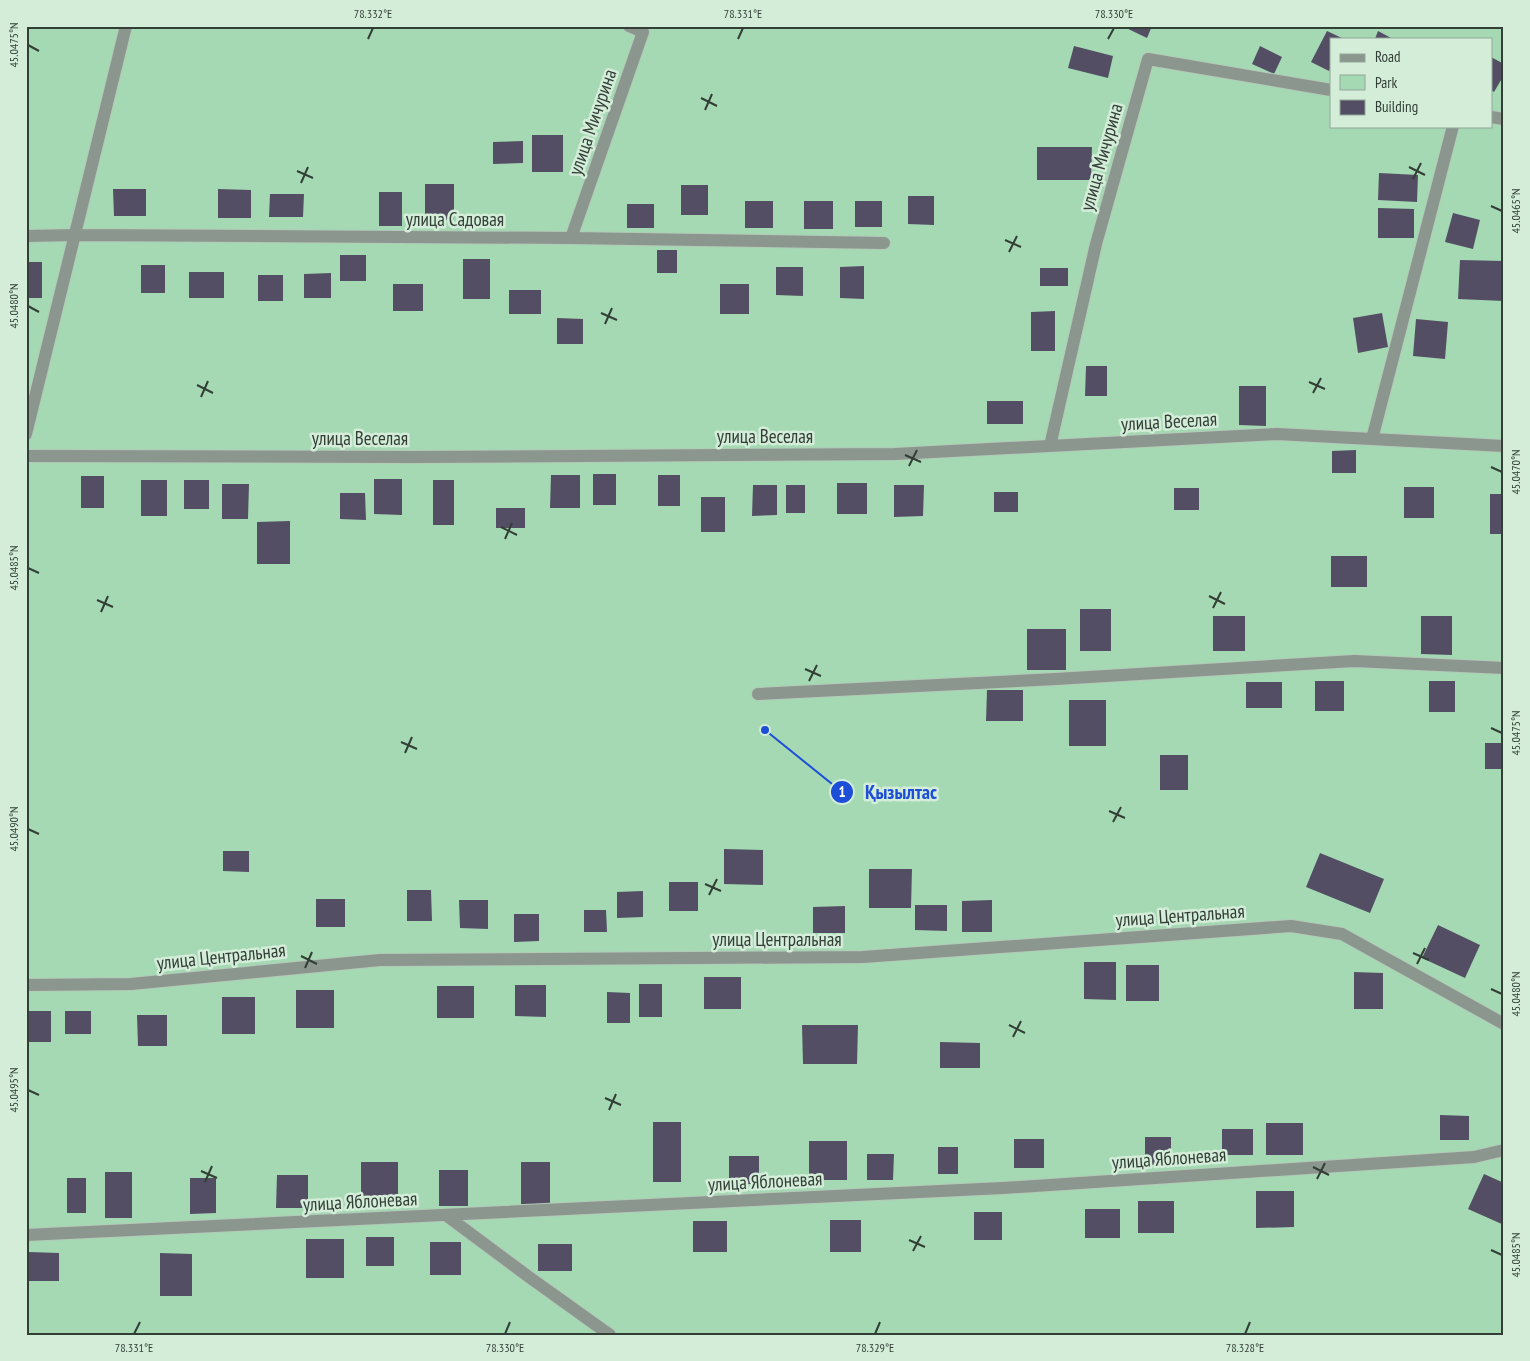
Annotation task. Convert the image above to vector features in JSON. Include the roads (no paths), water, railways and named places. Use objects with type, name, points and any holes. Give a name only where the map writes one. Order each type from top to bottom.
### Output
[{"type":"street","points":[[26,434],[126,26]]},
{"type":"street","name":"улица Мичурина","points":[[571,238],[643,32],[629,26]]},
{"type":"street","name":"улица Мичурина","points":[[1050,446],[1096,244],[1148,59],[1330,90]]},
{"type":"street","points":[[1372,439],[1452,128]]},
{"type":"street","name":"улица Садовая","points":[[26,236],[571,238],[884,243]]},
{"type":"street","name":"улица Веселая","points":[[26,456],[432,457],[895,454],[1277,434],[1504,446]]},
{"type":"street","points":[[758,694],[1354,661],[1504,668]]},
{"type":"street","name":"улица Центральная","points":[[26,985],[131,984],[380,960],[863,957],[1291,926],[1342,934],[1504,1024]]},
{"type":"street","name":"улица Яблоневая","points":[[26,1235],[1003,1188],[1474,1157],[1504,1150]]},
{"type":"street","points":[[447,1216],[610,1335]]},
{"type":"place","name":"Қызылтас","points":[[765,730]]}]
